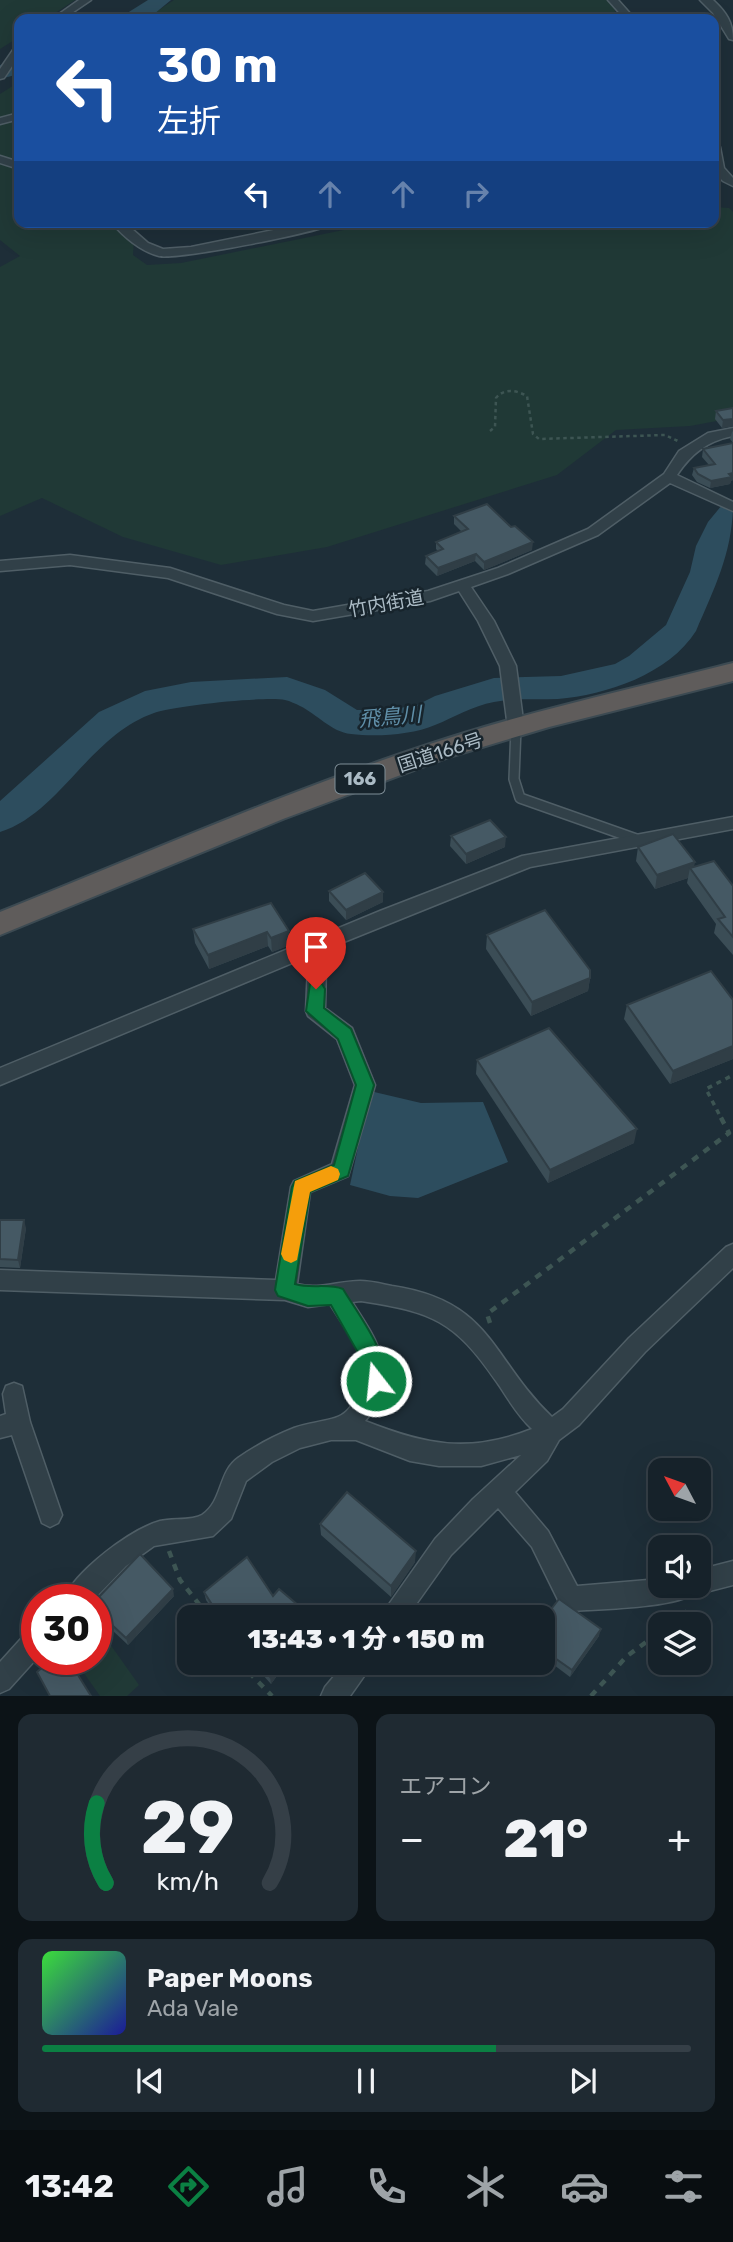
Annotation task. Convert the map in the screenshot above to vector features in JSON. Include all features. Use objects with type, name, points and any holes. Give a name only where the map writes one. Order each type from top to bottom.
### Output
[{"type":"highway","name":"国道166号","points":[[0,924],[289,805],[440,750],[733,672]]},
{"type":"street","points":[[65,14],[86,0]]},
{"type":"street","points":[[613,0],[626,14]]},
{"type":"street","points":[[706,0],[718,11],[733,36]]},
{"type":"street","points":[[0,76],[3,64]]},
{"type":"street","points":[[719,173],[733,183]]},
{"type":"street","points":[[124,228],[144,246],[162,253],[191,251],[302,228]]},
{"type":"street","name":"竹内街道","points":[[0,566],[70,560],[170,573],[282,610],[313,616],[430,596],[463,586],[575,542],[669,477],[684,454],[713,436],[733,432]]},
{"type":"street","points":[[669,477],[728,505]]},
{"type":"street","points":[[463,586],[508,666],[516,728]]},
{"type":"street","points":[[0,1077],[528,861],[733,822]]},
{"type":"street","points":[[285,1290],[302,1187],[341,1170],[365,1085],[345,1034],[315,1011],[317,966],[309,949]]},
{"type":"street","points":[[92,1584],[127,1550],[147,1537],[205,1528],[223,1511],[237,1473],[264,1454],[297,1438],[331,1429],[356,1429],[410,1450],[481,1455],[519,1446],[551,1432],[571,1417],[638,1345],[733,1254]]},
{"type":"street","points":[[0,1280],[285,1290],[308,1297],[337,1296],[361,1291],[407,1297],[458,1320],[498,1365],[523,1405],[551,1432]]},
{"type":"street","points":[[337,1296],[375,1363],[376,1372],[376,1381],[366,1403],[342,1429]]},
{"type":"street","points":[[14,1394],[9,1425],[50,1515]]},
{"type":"street","points":[[401,1605],[443,1547],[539,1453],[551,1432]]},
{"type":"street","points":[[499,1491],[540,1539],[571,1599],[648,1592]]},
{"type":"street","points":[[711,1579],[733,1573]]},
{"type":"street","points":[[0,1680],[21,1657]]},
{"type":"street","points":[[334,1696],[351,1675]]},
{"type":"lane","points":[[516,728],[514,779],[520,798],[639,840]]},
{"type":"path","points":[[490,434],[495,427],[494,401],[497,396],[509,391],[519,391],[527,396],[534,434],[539,439],[665,435],[693,448]]},
{"type":"path","points":[[491,1325],[487,1314],[729,1133],[706,1089],[733,1075]]},
{"type":"path","points":[[162,1533],[180,1580],[200,1605]]},
{"type":"path","points":[[591,1696],[628,1656],[648,1641]]},
{"type":"path","points":[[252,1675],[272,1696]]},
{"type":"green space","points":[[0,0],[75,0],[54,14],[14,14],[14,40],[0,49]]},
{"type":"green space","points":[[174,0],[612,0],[616,14],[153,14]]},
{"type":"green space","points":[[14,85],[14,228],[135,228],[133,255],[147,265],[181,263],[353,228],[719,228],[719,207],[729,208],[733,212],[733,418],[690,426],[616,430],[557,475],[327,547],[221,565],[123,537],[42,498],[0,516],[0,267],[20,256],[0,240],[0,94]]},
{"type":"green space","points":[[112,1647],[139,1685],[127,1696],[100,1696],[85,1675],[112,1675]]},
{"type":"water","points":[[370,1091],[421,1103],[483,1102],[508,1162],[418,1198],[390,1196],[350,1185]]},
{"type":"building","points":[[733,408],[733,419],[723,420],[716,411]]},
{"type":"building","points":[[733,443],[733,473],[729,474],[732,477],[711,481],[698,474],[694,468],[715,464],[703,449]]},
{"type":"building","points":[[487,504],[511,527],[515,526],[533,542],[484,562],[476,554],[438,568],[426,556],[443,549],[436,542],[468,529],[454,516]]},
{"type":"building","points":[[490,820],[506,837],[466,854],[451,836]]},
{"type":"building","points":[[673,834],[695,862],[657,875],[638,847]]},
{"type":"building","points":[[714,861],[733,886],[733,937],[718,919],[725,917],[690,868]]},
{"type":"building","points":[[365,873],[383,892],[346,910],[329,891]]},
{"type":"building","points":[[271,903],[289,931],[271,938],[267,932],[208,955],[193,929]]},
{"type":"building","points":[[545,910],[590,970],[590,978],[532,1002],[487,935]]},
{"type":"building","points":[[711,971],[733,1000],[733,1046],[673,1071],[627,1005]]},
{"type":"building","points":[[549,1028],[637,1129],[550,1170],[477,1060]]},
{"type":"building","points":[[0,1220],[24,1220],[18,1260],[0,1259]]},
{"type":"building","points":[[347,1492],[416,1551],[391,1586],[320,1524]]},
{"type":"building","points":[[140,1554],[173,1589],[126,1638],[112,1625],[111,1584]]},
{"type":"building","points":[[247,1557],[273,1596],[279,1589],[298,1605],[212,1605],[204,1592]]},
{"type":"building","points":[[559,1599],[601,1629],[572,1670],[555,1658],[554,1605]]},
{"type":"building","points":[[39,1675],[78,1675],[91,1696],[50,1696]]},
{"type":"waterway","points":[[143,14],[161,0]]},
{"type":"waterway","points":[[0,72],[14,68]]},
{"type":"waterway","name":"飛鳥川","points":[[0,819],[25,801],[82,744],[111,720],[145,703],[191,694],[287,688],[313,698],[350,722],[381,722],[422,717],[447,704],[494,690],[561,687],[624,673],[641,664],[680,631],[706,572],[712,546],[723,522],[733,512]]},
{"type":"slow traffic","points":[[291,1254],[302,1187],[331,1174]]},
{"type":"route","points":[[316,989],[315,1011],[345,1034],[365,1085],[341,1170],[302,1187],[285,1290],[308,1297],[337,1296],[375,1363],[376,1381]]}]
